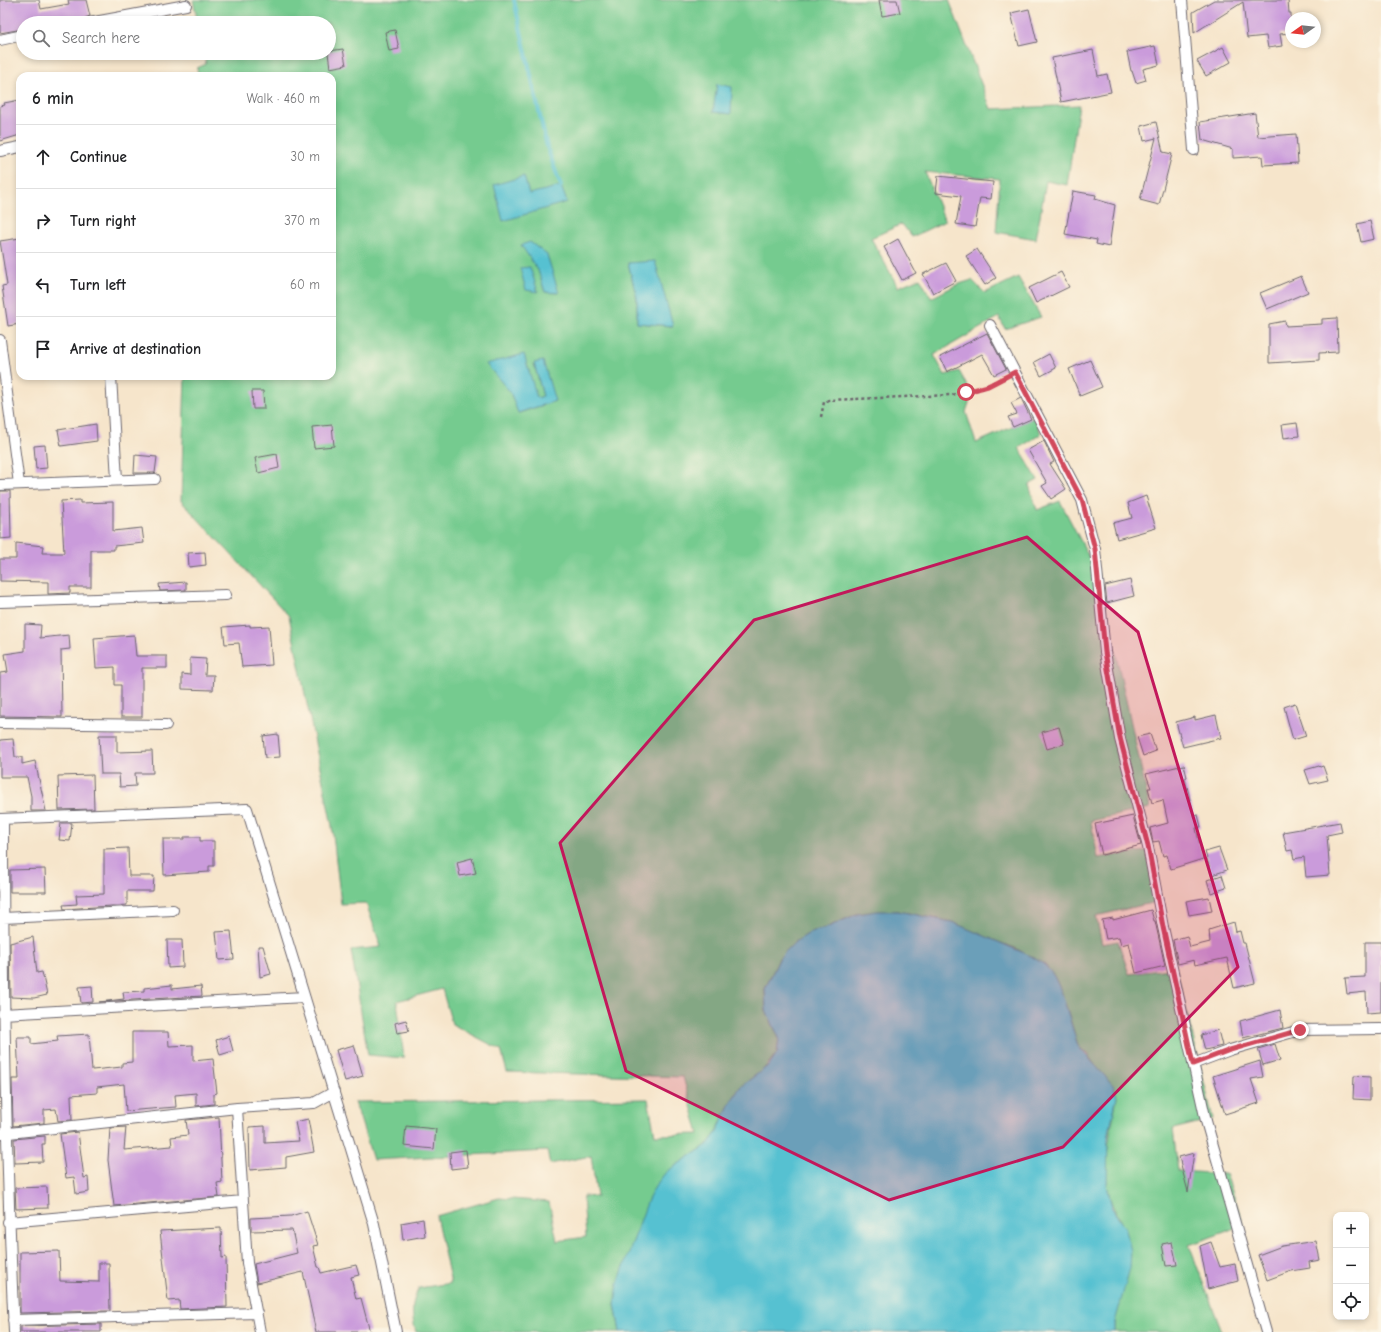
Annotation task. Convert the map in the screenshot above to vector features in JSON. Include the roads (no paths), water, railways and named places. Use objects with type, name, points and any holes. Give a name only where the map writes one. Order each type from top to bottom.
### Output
[{"type":"street","points":[[1182,0],[1194,150]]},
{"type":"street","points":[[127,16],[186,5]]},
{"type":"street","points":[[0,40],[16,37]]},
{"type":"street","points":[[0,151],[16,148]]},
{"type":"street","points":[[990,325],[1082,500],[1095,549],[1105,652],[1120,738],[1148,846],[1163,927],[1206,1121],[1228,1203],[1266,1332]]},
{"type":"street","points":[[0,340],[19,484]]},
{"type":"street","points":[[111,380],[117,480]]},
{"type":"street","points":[[0,485],[155,479]]},
{"type":"street","points":[[0,602],[226,595]]},
{"type":"street","points":[[0,722],[166,725]]},
{"type":"street","points":[[14,1332],[3,1134],[2,819],[247,809],[374,1224],[396,1332]]},
{"type":"street","points":[[3,918],[174,910]]},
{"type":"street","points":[[3,1014],[304,996]]},
{"type":"street","points":[[1193,1064],[1230,1050],[1300,1030],[1381,1029]]},
{"type":"street","points":[[3,1134],[237,1108],[314,1103],[334,1092]]},
{"type":"street","points":[[237,1108],[247,1263],[260,1332]]},
{"type":"street","points":[[8,1222],[243,1201]]},
{"type":"street","points":[[13,1320],[257,1313]]},
{"type":"water","points":[[717,84],[732,87],[731,114],[713,112]]},
{"type":"water","points":[[524,176],[529,194],[561,186],[567,202],[503,221],[494,185]]},
{"type":"water","points":[[530,242],[547,255],[559,293],[545,292],[538,270],[521,245]]},
{"type":"water","points":[[655,261],[673,326],[637,323],[637,298],[628,263]]},
{"type":"water","points":[[530,267],[538,292],[526,290],[520,268]]},
{"type":"water","points":[[524,354],[537,398],[543,396],[534,363],[543,361],[555,401],[518,413],[510,392],[486,364]]},
{"type":"water","points":[[877,911],[898,911],[952,922],[1031,956],[1045,965],[1054,976],[1062,993],[1078,1046],[1113,1085],[1117,1096],[1108,1137],[1107,1185],[1112,1208],[1126,1230],[1131,1251],[1130,1268],[1115,1322],[1115,1332],[620,1332],[615,1304],[618,1283],[648,1200],[656,1185],[666,1172],[707,1145],[717,1132],[729,1105],[740,1087],[769,1065],[777,1053],[779,1038],[766,1010],[765,989],[780,957],[795,942],[811,932],[826,928],[857,914]]},
{"type":"waterway","points":[[514,0],[547,147],[561,186]]}]
